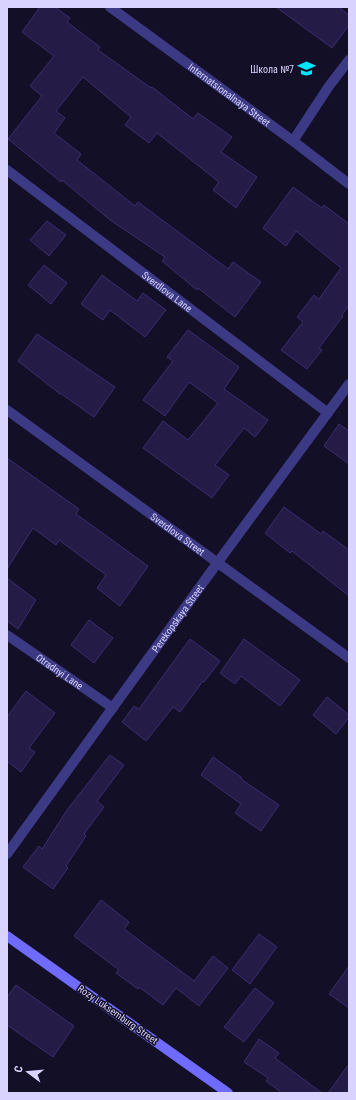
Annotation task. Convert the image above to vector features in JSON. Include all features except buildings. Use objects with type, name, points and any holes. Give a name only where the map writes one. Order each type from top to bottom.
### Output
[{"type":"main road","name":"Rozy Luksemburg Street","points":[[7,936],[228,1093]]},
{"type":"street","name":"Internatsionalnaya Street","points":[[110,7],[293,141],[349,184]]},
{"type":"street","points":[[293,141],[329,86],[349,60]]},
{"type":"street","name":"Sverdlova Lane","points":[[7,170],[328,413]]},
{"type":"street","name":"Perekopskaya Street","points":[[7,854],[349,384]]},
{"type":"street","name":"Sverdlova Street","points":[[7,410],[349,658]]},
{"type":"street","name":"Otradnyi Lane","points":[[7,635],[113,708]]},
{"type":"place","name":"Школа №7","points":[[307,69]]}]
